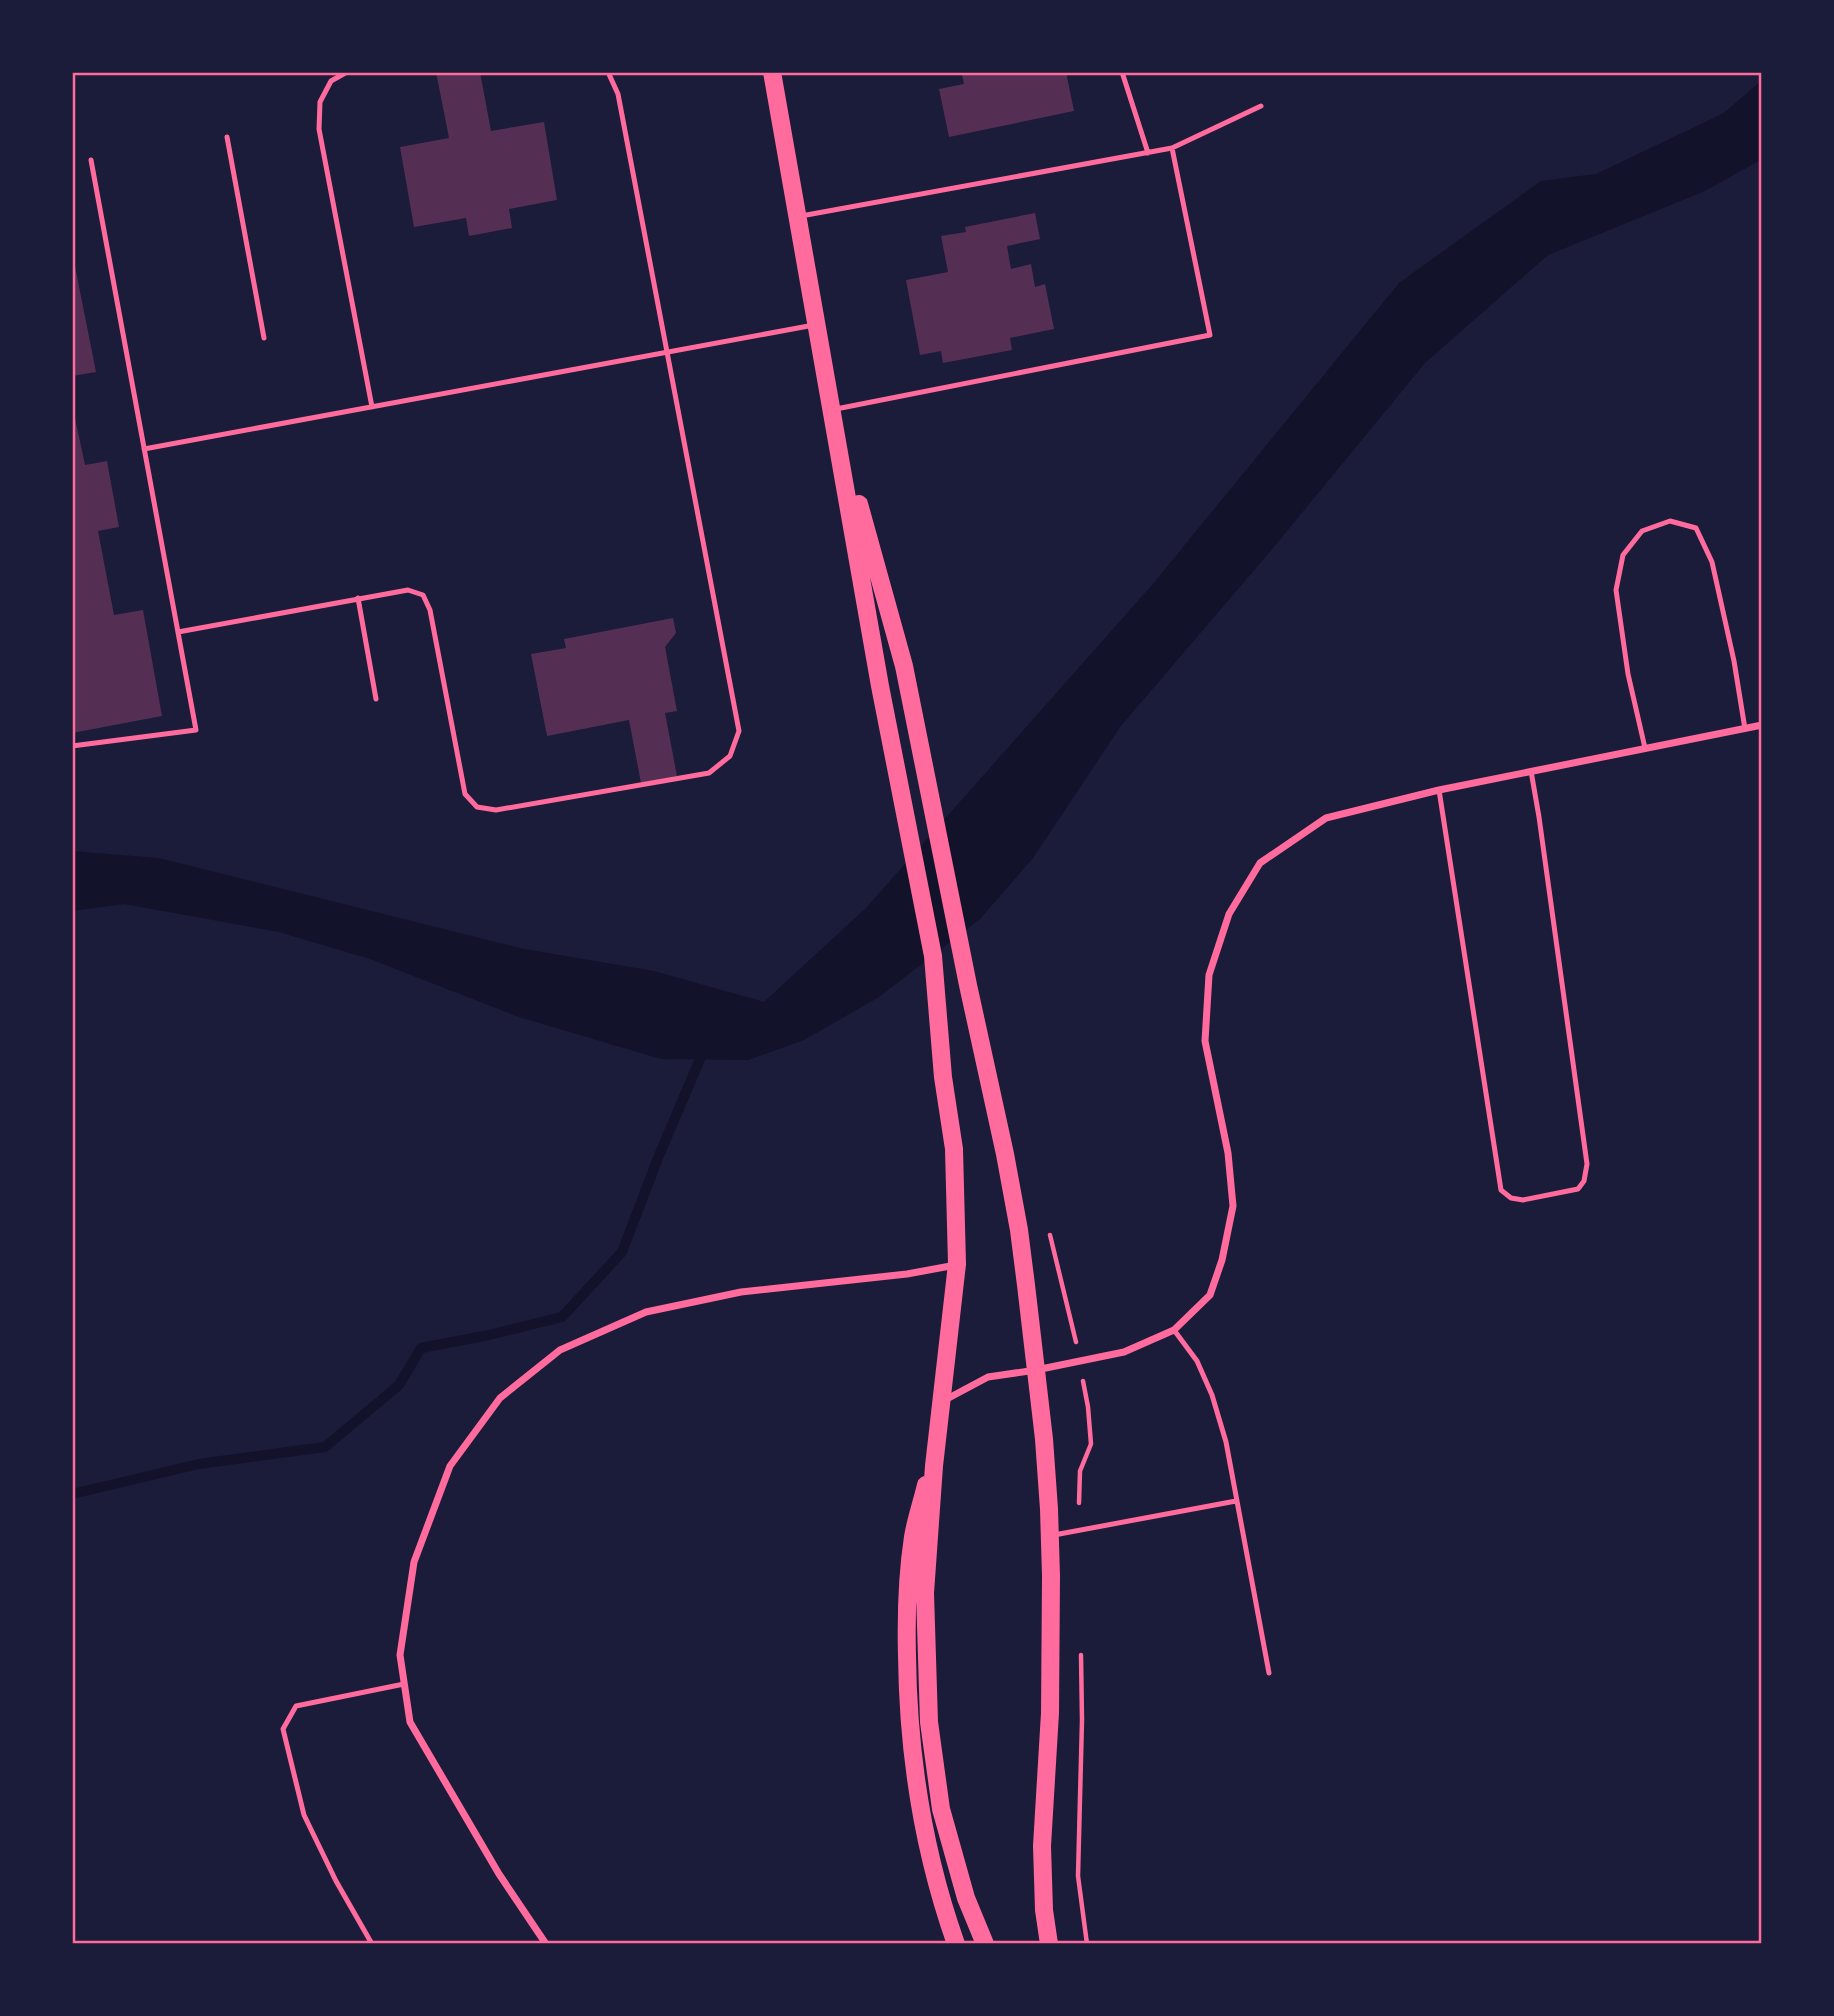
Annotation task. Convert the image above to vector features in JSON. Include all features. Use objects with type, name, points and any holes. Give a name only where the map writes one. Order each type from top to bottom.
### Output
[{"type":"main road","points":[[772,72],[880,686],[933,956],[943,1077],[954,1149],[957,1264],[937,1444],[925,1593],[929,1722],[941,1809],[966,1898],[985,1944]]},
{"type":"main road","points":[[833,409],[904,666],[1006,1154],[1019,1230],[1044,1439],[1050,1536],[1050,1713],[1042,1846],[1044,1910],[1049,1944]]},
{"type":"main road","points":[[937,1444],[913,1536],[906,1608],[907,1710],[918,1795],[942,1904],[956,1944]]},
{"type":"street","points":[[942,1402],[988,1377],[1124,1352],[1174,1330],[1210,1295],[1223,1261],[1233,1206],[1228,1153],[1205,1041],[1209,975],[1229,915],[1260,863],[1325,818],[1438,790],[1762,725]]},
{"type":"street","points":[[544,1941],[499,1874],[410,1722],[400,1655],[414,1562],[450,1466],[500,1398],[560,1350],[646,1312],[741,1292],[907,1273],[957,1264]]},
{"type":"lane","points":[[347,72],[331,80],[320,102],[319,129],[372,407]]},
{"type":"lane","points":[[178,632],[408,590],[423,595],[430,610],[465,794],[477,807],[496,810],[709,773],[730,756],[738,731],[618,94],[608,72]]},
{"type":"lane","points":[[1122,72],[1148,153]]},
{"type":"lane","points":[[798,216],[1172,148],[1261,106]]},
{"type":"lane","points":[[227,137],[264,338]]},
{"type":"lane","points":[[833,409],[1210,335],[1172,148]]},
{"type":"lane","points":[[72,746],[196,730],[91,160]]},
{"type":"lane","points":[[144,449],[817,325]]},
{"type":"lane","points":[[1645,748],[1628,674],[1616,590],[1623,555],[1642,531],[1670,521],[1696,528],[1712,562],[1745,729]]},
{"type":"lane","points":[[358,598],[376,699]]},
{"type":"lane","points":[[1438,790],[1501,1190],[1511,1198],[1523,1200],[1578,1189],[1584,1181],[1587,1164],[1531,771]]},
{"type":"lane","points":[[1174,1330],[1197,1361],[1212,1395],[1226,1442],[1269,1673]]},
{"type":"lane","points":[[1050,1536],[1236,1501]]},
{"type":"lane","points":[[372,1944],[336,1881],[304,1815],[283,1729],[296,1706],[404,1684]]},
{"type":"lane","points":[[534,1944],[544,1941]]},
{"type":"path","points":[[1080,1530],[1080,1471],[1091,1444],[1088,1407]]},
{"type":"path","points":[[1081,1652],[1079,1876],[1087,1944]]},
{"type":"shaded area","points":[[1762,80],[1762,159],[1705,191],[1548,255],[1425,363],[1273,548],[1120,727],[1033,858],[980,919],[879,997],[804,1040],[748,1060],[661,1059],[519,1017],[370,959],[279,932],[124,904],[72,911],[72,851],[158,858],[524,949],[654,971],[764,1002],[866,908],[1152,585],[1399,283],[1541,181],[1596,174],[1724,113]]},
{"type":"building","points":[[436,72],[480,72],[491,131],[544,122],[557,200],[509,209],[512,228],[469,236],[466,218],[414,227],[400,147],[449,138]]},
{"type":"building","points":[[957,72],[1066,72],[1074,111],[949,137],[939,89],[964,84],[962,75]]},
{"type":"building","points":[[1035,213],[1040,239],[1007,246],[1011,269],[1031,264],[1035,287],[1045,284],[1054,329],[1010,338],[1012,350],[943,363],[941,351],[920,355],[906,280],[948,272],[941,236],[966,232],[965,227]]},
{"type":"building","points":[[72,251],[96,372],[72,376]]},
{"type":"building","points":[[72,404],[85,465],[107,461],[119,527],[98,531],[114,615],[143,610],[162,716],[72,733]]},
{"type":"building","points":[[673,618],[676,633],[665,647],[677,711],[665,713],[677,776],[641,783],[629,720],[547,736],[531,654],[566,648],[564,639]]},
{"type":"waterway","points":[[72,1494],[199,1464],[325,1447],[399,1385],[421,1348],[562,1317],[622,1252],[700,1059]]}]
